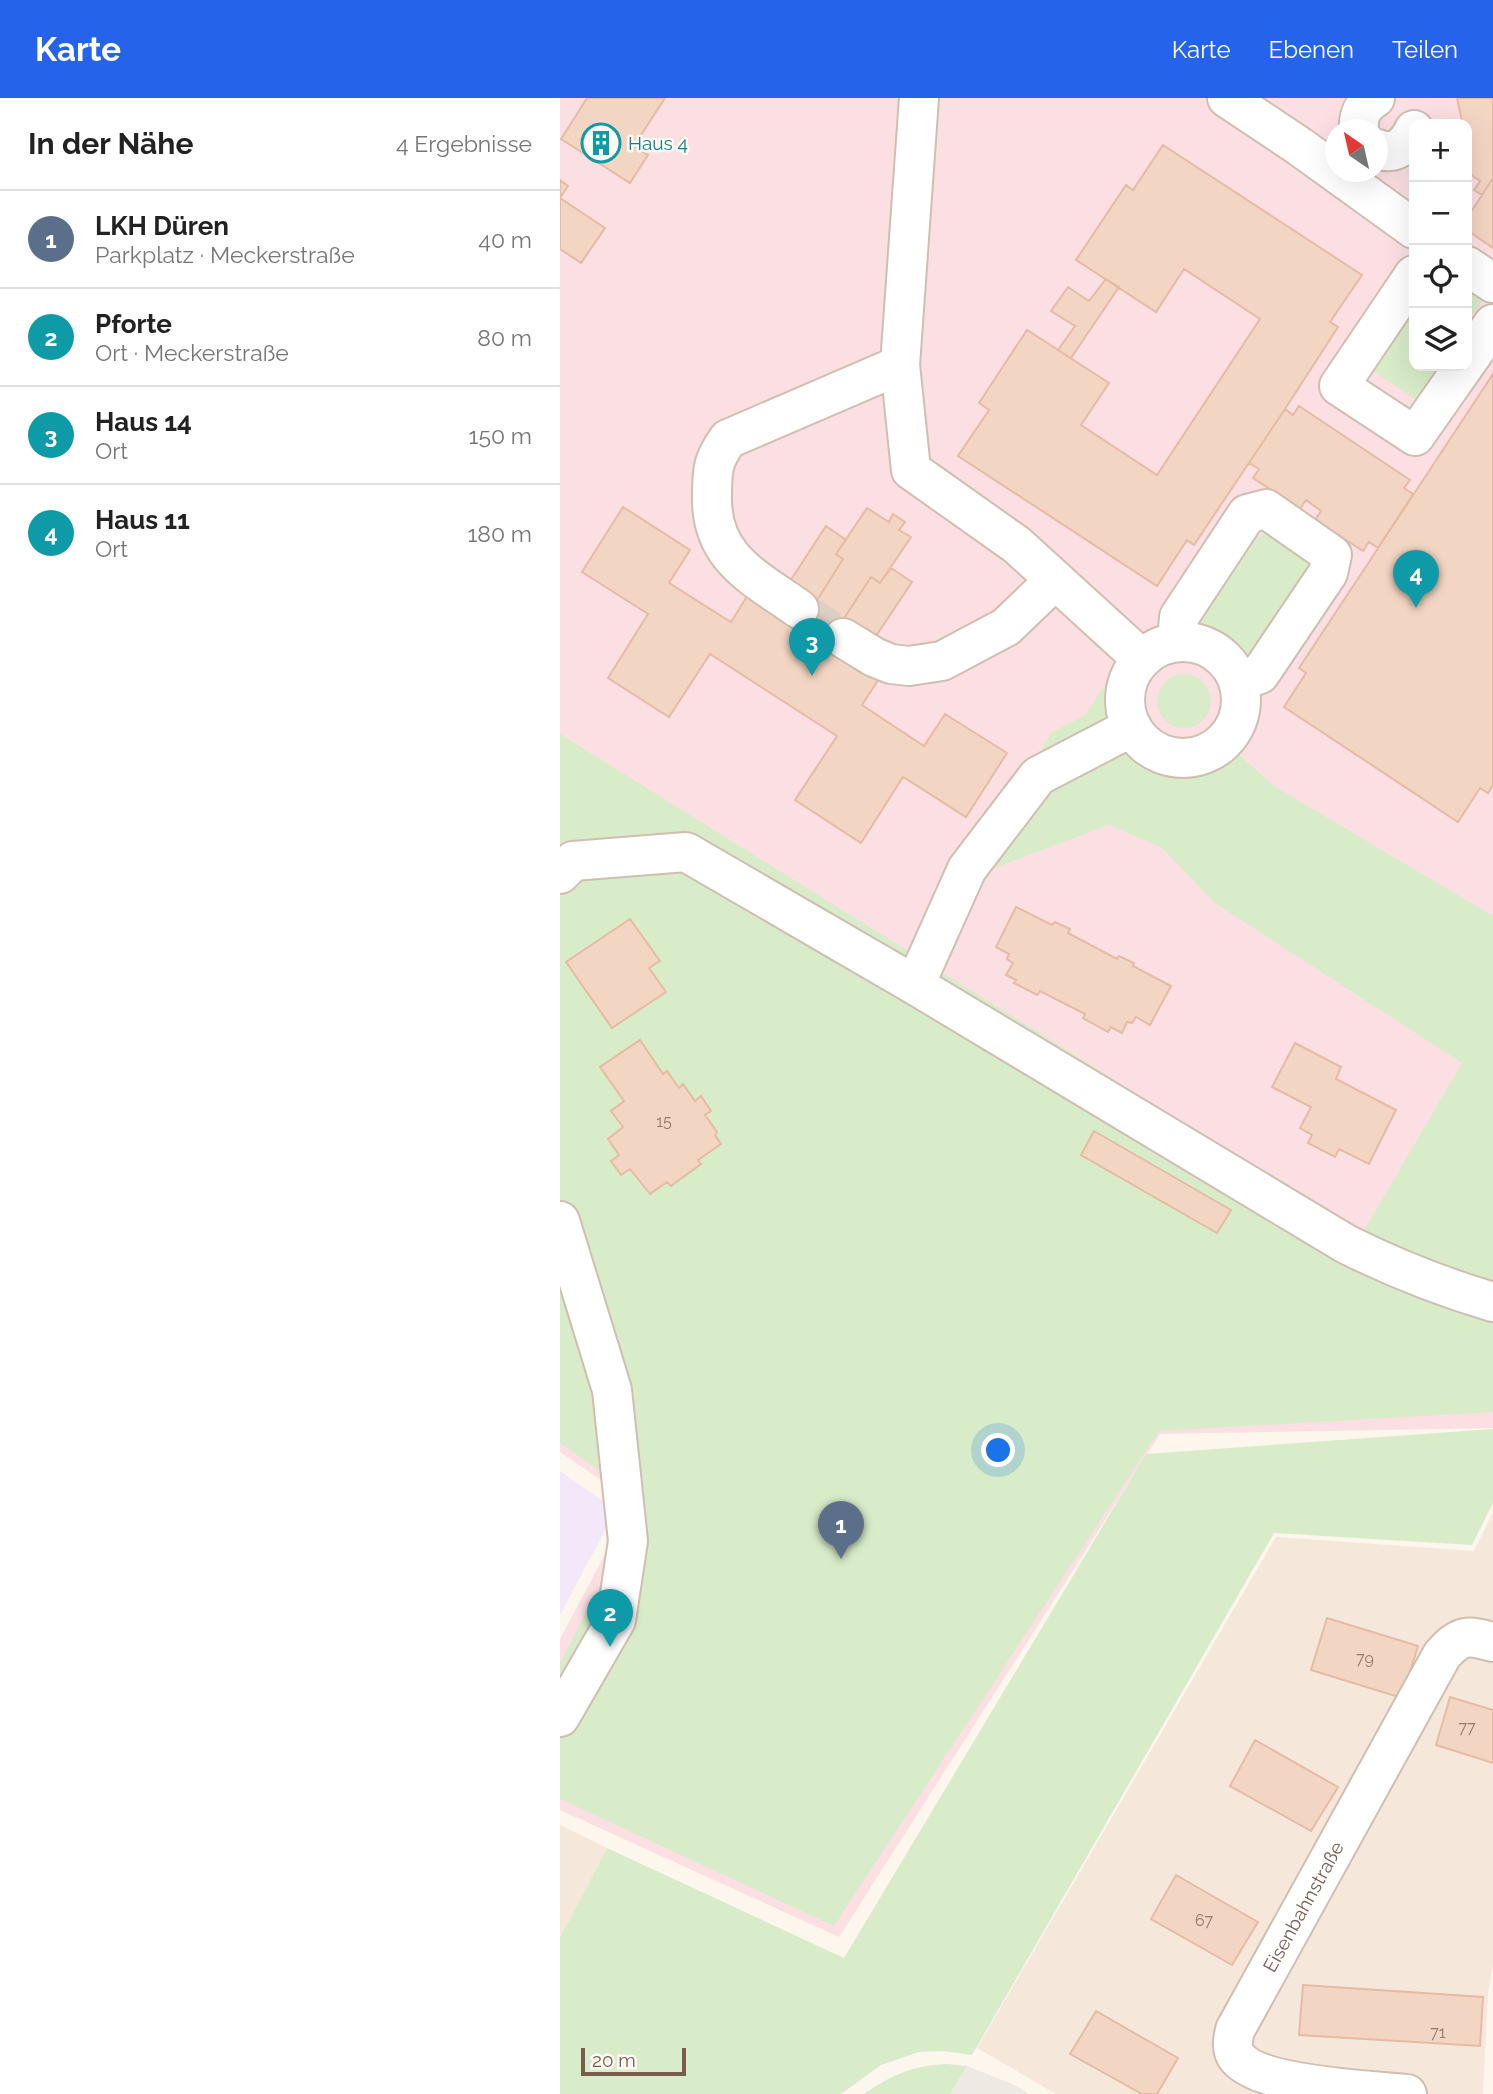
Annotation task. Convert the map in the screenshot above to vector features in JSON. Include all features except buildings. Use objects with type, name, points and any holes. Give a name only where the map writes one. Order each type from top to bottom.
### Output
[{"type":"street","points":[[919,98],[900,365],[911,470],[1017,545],[1142,659]]},
{"type":"street","points":[[1227,98],[1317,146],[1409,225]]},
{"type":"street","points":[[1358,119],[1363,107],[1375,98]]},
{"type":"street","points":[[1400,98],[1410,107],[1415,119]]},
{"type":"street","points":[[1388,151],[1396,150],[1409,141]]},
{"type":"street","points":[[1472,269],[1493,284]]},
{"type":"street","points":[[1409,282],[1339,386],[1415,436],[1460,371]]},
{"type":"street","points":[[1472,354],[1493,324]]},
{"type":"street","points":[[799,609],[740,568],[726,551],[717,534],[711,508],[712,468],[717,455],[728,439],[900,365]]},
{"type":"street","points":[[1177,642],[1179,617],[1247,514],[1266,509],[1332,555],[1328,573],[1260,674],[1239,682]]},
{"type":"street","points":[[843,638],[891,664],[909,666],[942,661],[1006,627],[1055,580]]},
{"type":"street","points":[[1177,642],[1197,643],[1215,651],[1229,664],[1239,682],[1241,702],[1237,721],[1226,738],[1212,750],[1195,757],[1177,758],[1159,752],[1143,742],[1132,727],[1126,710],[1125,692],[1131,674],[1142,659],[1157,647],[1177,642]]},
{"type":"street","points":[[915,985],[967,869],[1038,776],[1132,727]]},
{"type":"street","points":[[560,874],[573,861],[686,852],[915,985],[1346,1244],[1391,1267],[1493,1302]]},
{"type":"street","points":[[560,1221],[612,1390],[628,1541],[616,1620],[560,1717]]},
{"type":"street","name":"Eisenbahnstraße","points":[[1407,2094],[1291,2082],[1267,2075],[1246,2064],[1236,2056],[1232,2045],[1235,2030],[1442,1654],[1455,1640],[1471,1636],[1493,1642]]},
{"type":"shaded area","points":[[560,98],[1493,98],[1493,1428],[1160,1434],[839,1937],[560,1810],[560,1639],[633,1502],[560,1452]]},
{"type":"shaded area","points":[[560,1471],[616,1510],[560,1615]]},
{"type":"shaded area","points":[[1493,1512],[1493,1966],[1488,1994],[1483,2094],[1056,2094],[977,2048],[1276,1537],[1474,1551]]},
{"type":"shaded area","points":[[560,1825],[607,1848],[560,1938]]},
{"type":"shaded area","points":[[967,2066],[1012,2084],[1029,2094],[950,2094]]},
{"type":"green space","points":[[1472,287],[1485,296],[1472,316]]},
{"type":"green space","points":[[1409,317],[1409,371],[1435,371],[1416,400],[1373,371]]},
{"type":"green space","points":[[1267,532],[1307,558],[1308,572],[1251,659],[1197,625],[1253,539]]},
{"type":"green space","points":[[1117,667],[1116,710],[1105,725],[1034,762],[1051,733],[1085,715]]},
{"type":"green space","points":[[1184,674],[1203,682],[1211,701],[1203,720],[1184,728],[1165,720],[1157,701],[1165,682]]},
{"type":"green space","points":[[560,734],[1362,1234],[1462,1063],[1215,903],[1161,847],[1109,825],[994,868],[1035,796],[1113,749],[1168,768],[1207,765],[1233,749],[1274,786],[1493,916],[1493,1412],[1159,1431],[834,1926],[560,1799],[560,1663],[643,1501],[560,1443]]},
{"type":"green space","points":[[1493,1429],[1493,1503],[1472,1545],[1274,1533],[972,2055],[943,2051],[919,2052],[881,2065],[841,2094],[560,2094],[560,1938],[607,1848],[844,1958],[1146,1454]]},
{"type":"green space","points":[[947,2064],[967,2066],[950,2094],[864,2094],[903,2072]]},
{"type":"tunnel","points":[[799,609],[843,638]]},
{"type":"place","name":"Haus 4","points":[[601,143]]},
{"type":"place","name":"Haus 11","points":[[1416,608]]},
{"type":"place","name":"Haus 14","points":[[812,676]]},
{"type":"place","name":"LKH Düren","points":[[841,1559]]},
{"type":"place","name":"Pforte","points":[[610,1647]]}]
